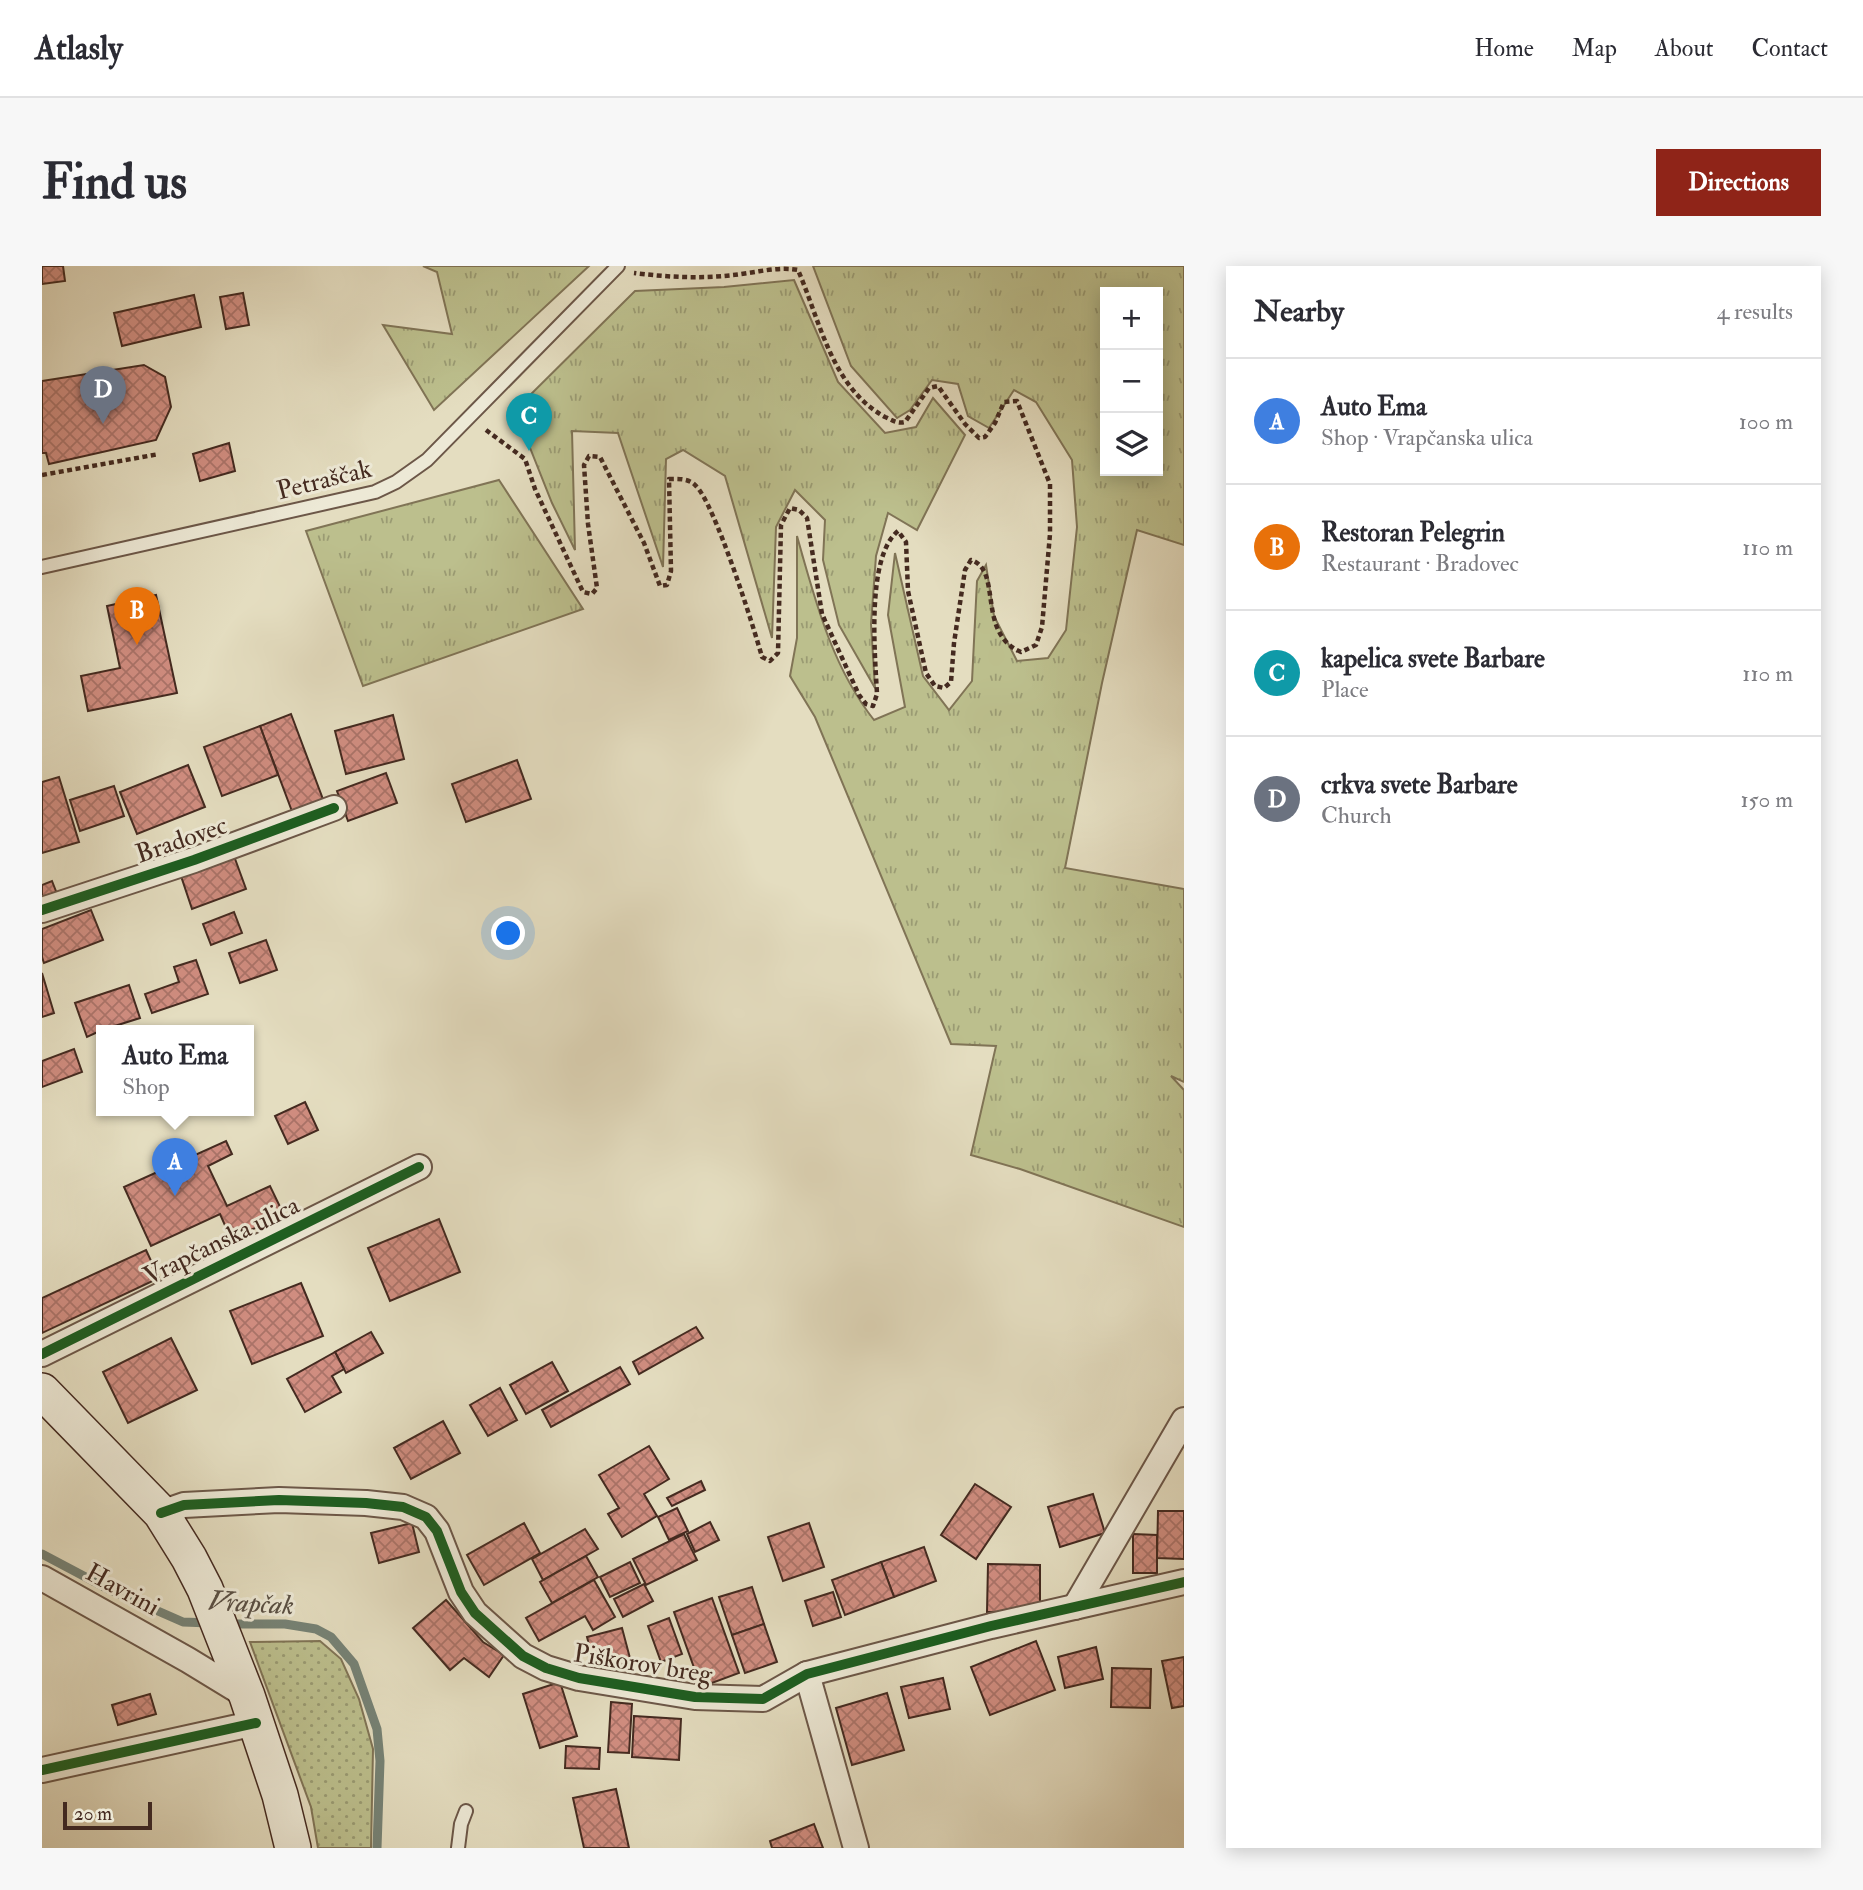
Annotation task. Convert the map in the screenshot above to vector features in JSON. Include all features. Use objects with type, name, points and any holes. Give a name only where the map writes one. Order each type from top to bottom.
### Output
[{"type":"main road","points":[[42,1391],[161,1513],[189,1558],[213,1610],[251,1710],[280,1795],[293,1848]]},
{"type":"street","name":"Bradovec","points":[[42,910],[194,860],[334,808]]},
{"type":"street","name":"Vrapčanska ulica","points":[[42,1354],[419,1167]]},
{"type":"street","points":[[1075,1607],[1184,1420]]},
{"type":"street","name":"Piškorov breg","points":[[161,1513],[184,1504],[279,1500],[403,1507],[426,1517],[437,1531],[461,1592],[475,1613],[523,1656],[546,1668],[579,1678],[638,1690],[695,1697],[763,1699],[807,1674],[991,1626],[1184,1582]]},
{"type":"street","name":"Havrini","points":[[42,1578],[193,1663],[251,1710]]},
{"type":"street","points":[[807,1674],[856,1848]]},
{"type":"street","points":[[42,1770],[251,1710]]},
{"type":"lane","name":"Petraščak","points":[[42,567],[375,492],[397,482],[427,460],[615,269]]},
{"type":"lane","points":[[458,1848],[461,1824],[466,1811]]},
{"type":"path","points":[[468,418],[525,460],[535,489],[583,592],[592,594],[597,589],[588,524],[584,466],[589,456],[600,457],[645,544],[660,586],[667,585],[671,571],[669,479],[682,478],[696,485],[712,515],[762,657],[770,661],[778,653],[781,525],[790,508],[799,510],[807,518],[822,614],[859,695],[866,704],[873,706],[877,694],[874,621],[879,569],[888,539],[898,531],[906,542],[908,591],[926,673],[935,686],[944,688],[951,682],[965,570],[971,560],[979,562],[986,572],[995,626],[1014,649],[1021,652],[1036,645],[1042,628],[1050,534],[1050,484],[1017,401],[1004,402],[985,437],[979,438],[965,424],[939,386],[929,388],[905,422],[898,424],[871,409],[845,380],[820,329],[797,270],[788,266],[732,276],[675,278],[615,269]]},
{"type":"path","points":[[42,475],[159,454]]},
{"type":"green space","points":[[423,266],[589,266],[434,410],[383,325],[452,334],[437,272]]},
{"type":"green space","points":[[813,266],[1184,266],[1184,545],[1137,530],[1102,683],[1065,868],[1184,889],[1184,1082],[1171,1076],[1184,1090],[1184,1227],[1020,1169],[971,1155],[996,1046],[951,1044],[815,717],[790,676],[797,638],[797,536],[826,632],[859,700],[874,720],[905,707],[888,615],[895,553],[923,676],[949,710],[972,681],[977,581],[986,565],[994,616],[1017,661],[1048,658],[1066,630],[1077,527],[1072,460],[1036,402],[1014,390],[989,428],[968,416],[958,384],[932,380],[910,410],[897,418],[851,366]]},
{"type":"green space","points":[[794,280],[838,382],[885,433],[916,427],[933,398],[965,435],[917,530],[888,513],[876,556],[871,624],[875,688],[839,625],[823,560],[825,520],[795,490],[776,527],[772,638],[725,476],[683,450],[666,459],[663,567],[618,433],[572,431],[575,550],[552,503],[515,410],[635,291],[724,287]]},
{"type":"green space","points":[[499,480],[583,609],[363,686],[306,531]]},
{"type":"green space","points":[[320,1641],[341,1659],[359,1699],[373,1749],[371,1848],[318,1848],[311,1807],[250,1642]]},
{"type":"building","points":[[42,266],[63,266],[65,281],[42,284]]},
{"type":"building","points":[[243,293],[249,325],[226,329],[220,297]]},
{"type":"building","points":[[194,295],[201,327],[122,346],[114,313]]},
{"type":"building","points":[[144,365],[165,377],[171,407],[156,440],[49,464],[46,453],[42,453],[42,381]]},
{"type":"building","points":[[229,443],[235,471],[200,481],[193,454]]},
{"type":"building","points":[[156,595],[177,693],[88,711],[81,676],[120,668],[107,606]]},
{"type":"building","points":[[291,714],[324,802],[293,814],[260,726]]},
{"type":"building","points":[[393,715],[404,759],[346,774],[335,731]]},
{"type":"building","points":[[260,726],[278,775],[222,796],[204,747]]},
{"type":"building","points":[[517,760],[531,799],[466,822],[452,784]]},
{"type":"building","points":[[188,765],[205,807],[137,834],[120,792]]},
{"type":"building","points":[[386,773],[397,803],[348,821],[337,791]]},
{"type":"building","points":[[59,777],[79,842],[42,853],[42,782]]},
{"type":"building","points":[[114,786],[124,816],[80,831],[70,800]]},
{"type":"building","points":[[234,856],[246,889],[192,909],[181,876]]},
{"type":"building","points":[[52,881],[59,899],[42,906],[42,885]]},
{"type":"building","points":[[91,910],[103,940],[44,963],[42,929]]},
{"type":"building","points":[[234,912],[242,933],[211,945],[203,924]]},
{"type":"building","points":[[266,940],[277,970],[240,983],[229,953]]},
{"type":"building","points":[[196,960],[208,994],[152,1013],[145,994],[179,982],[174,967]]},
{"type":"building","points":[[42,973],[54,1013],[42,1017]]},
{"type":"building","points":[[129,985],[140,1018],[118,1025],[96,1025],[96,1033],[87,1037],[75,1003]]},
{"type":"building","points":[[74,1049],[82,1072],[42,1087],[42,1061]]},
{"type":"building","points":[[305,1102],[318,1130],[288,1144],[275,1116]]},
{"type":"building","points":[[226,1141],[232,1154],[208,1166],[227,1206],[270,1186],[284,1215],[231,1239],[220,1214],[151,1246],[124,1187]]},
{"type":"building","points":[[439,1219],[460,1272],[390,1301],[368,1248]]},
{"type":"building","points":[[146,1250],[159,1278],[42,1333],[42,1298]]},
{"type":"building","points":[[301,1283],[323,1336],[252,1364],[230,1311]]},
{"type":"building","points":[[696,1327],[703,1338],[639,1374],[633,1362]]},
{"type":"building","points":[[371,1332],[383,1353],[346,1373],[335,1352]]},
{"type":"building","points":[[171,1338],[197,1390],[128,1423],[103,1372]]},
{"type":"building","points":[[335,1352],[344,1369],[332,1376],[341,1392],[305,1412],[287,1379]]},
{"type":"building","points":[[552,1362],[568,1391],[526,1414],[510,1385]]},
{"type":"building","points":[[620,1367],[630,1384],[551,1427],[542,1410]]},
{"type":"building","points":[[500,1388],[517,1420],[488,1436],[470,1405]]},
{"type":"building","points":[[443,1421],[460,1453],[411,1479],[394,1448]]},
{"type":"building","points":[[649,1446],[669,1479],[644,1494],[657,1516],[622,1537],[608,1514],[619,1508],[599,1475]]},
{"type":"building","points":[[701,1481],[705,1490],[672,1506],[667,1498]]},
{"type":"building","points":[[975,1484],[1011,1507],[976,1559],[941,1535]]},
{"type":"building","points":[[1093,1494],[1105,1533],[1060,1547],[1048,1507]]},
{"type":"building","points":[[677,1508],[688,1531],[669,1540],[658,1517]]},
{"type":"building","points":[[1158,1511],[1184,1511],[1184,1559],[1157,1558]]},
{"type":"building","points":[[710,1522],[719,1540],[695,1552],[687,1534]]},
{"type":"building","points":[[412,1523],[419,1552],[379,1563],[371,1533]]},
{"type":"building","points":[[524,1523],[540,1553],[484,1585],[467,1555]]},
{"type":"building","points":[[809,1523],[824,1567],[783,1581],[768,1537]]},
{"type":"building","points":[[585,1529],[598,1549],[543,1580],[532,1559]]},
{"type":"building","points":[[684,1534],[697,1560],[646,1585],[633,1559]]},
{"type":"building","points":[[1133,1534],[1157,1535],[1157,1573],[1133,1573]]},
{"type":"building","points":[[924,1547],[936,1581],[894,1597],[881,1562]]},
{"type":"building","points":[[586,1556],[598,1577],[552,1603],[540,1582]]},
{"type":"building","points":[[630,1562],[640,1583],[610,1597],[600,1577]]},
{"type":"building","points":[[881,1562],[894,1597],[845,1615],[832,1580]]},
{"type":"building","points":[[988,1564],[1040,1565],[1040,1612],[987,1612]]},
{"type":"building","points":[[594,1580],[615,1617],[593,1630],[585,1616],[539,1641],[526,1618]]},
{"type":"building","points":[[644,1584],[653,1601],[623,1617],[614,1599]]},
{"type":"building","points":[[752,1587],[764,1624],[732,1635],[719,1597]]},
{"type":"building","points":[[833,1592],[841,1617],[813,1626],[805,1601]]},
{"type":"building","points":[[712,1598],[739,1673],[701,1687],[674,1612]]},
{"type":"building","points":[[446,1600],[483,1642],[504,1655],[489,1677],[464,1658],[450,1670],[413,1628]]},
{"type":"building","points":[[669,1618],[682,1654],[661,1662],[648,1626]]},
{"type":"building","points":[[764,1624],[777,1662],[745,1673],[732,1635]]},
{"type":"building","points":[[622,1628],[631,1662],[596,1671],[587,1637]]},
{"type":"building","points":[[1036,1641],[1055,1690],[990,1715],[971,1667]]},
{"type":"building","points":[[1096,1647],[1103,1679],[1065,1688],[1058,1657]]},
{"type":"building","points":[[1184,1657],[1184,1706],[1172,1708],[1162,1661]]},
{"type":"building","points":[[1112,1668],[1151,1669],[1150,1708],[1111,1707]]},
{"type":"building","points":[[943,1678],[950,1709],[909,1718],[901,1687]]},
{"type":"building","points":[[560,1682],[577,1736],[540,1748],[523,1694]]},
{"type":"building","points":[[887,1693],[904,1750],[852,1765],[836,1708]]},
{"type":"building","points":[[150,1694],[156,1714],[118,1725],[112,1705]]},
{"type":"building","points":[[611,1702],[632,1704],[629,1753],[608,1752]]},
{"type":"building","points":[[634,1716],[681,1719],[679,1760],[632,1757]]},
{"type":"building","points":[[566,1746],[600,1748],[599,1769],[565,1768]]},
{"type":"building","points":[[616,1789],[629,1848],[584,1848],[573,1798]]},
{"type":"building","points":[[814,1824],[823,1848],[772,1848],[770,1841]]},
{"type":"waterway","name":"Vrapčak","points":[[42,1554],[110,1590],[183,1622],[210,1623]]},
{"type":"waterway","name":"Vrapčak","points":[[228,1624],[285,1624],[316,1629],[331,1637],[354,1664],[377,1729],[380,1761],[377,1848]]},
{"type":"cycle path","points":[[42,910],[194,860],[334,808]]},
{"type":"cycle path","points":[[42,1354],[419,1167]]},
{"type":"cycle path","points":[[161,1513],[184,1505],[279,1500],[403,1507],[426,1517],[437,1531],[461,1592],[475,1613],[523,1656],[546,1668],[579,1678],[695,1697],[763,1699],[807,1674],[991,1626],[1184,1582]]},
{"type":"cycle path","points":[[42,1770],[256,1723]]},
{"type":"place","name":"crkva svete Barbare","points":[[103,424]]},
{"type":"place","name":"kapelica svete Barbare","points":[[529,451]]},
{"type":"place","name":"Restoran Pelegrin","points":[[137,645]]},
{"type":"place","name":"Auto Ema","points":[[175,1196]]}]
